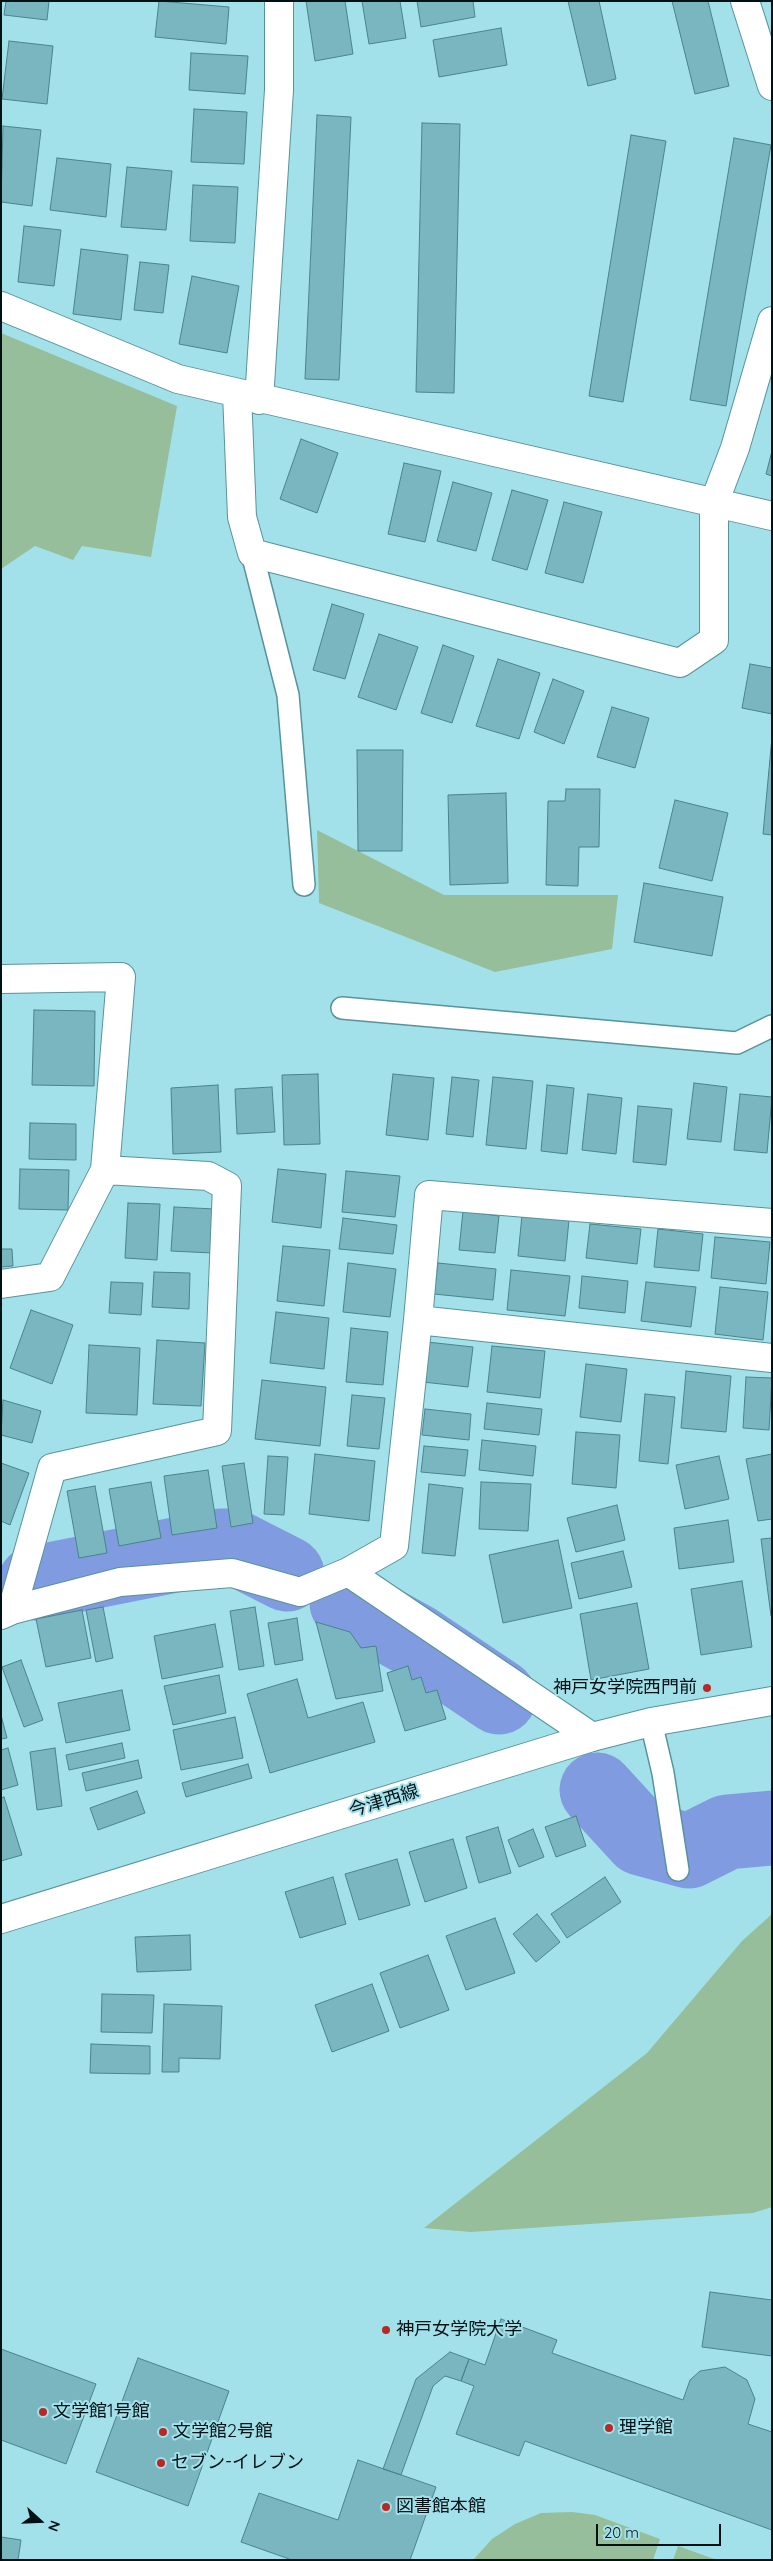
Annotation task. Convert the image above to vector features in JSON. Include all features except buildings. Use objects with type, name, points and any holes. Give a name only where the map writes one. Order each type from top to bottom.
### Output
[{"type":"street","points":[[279,1],[279,90],[248,396],[242,517],[252,552],[680,663],[714,640],[714,503],[735,448],[772,321]]},
{"type":"street","points":[[745,1],[772,86]]},
{"type":"street","points":[[1,306],[178,379],[772,516]]},
{"type":"street","points":[[1,979],[121,977],[105,1170],[50,1277],[1,1284]]},
{"type":"street","points":[[4,1611],[52,1468],[218,1431],[227,1186],[208,1176],[105,1170]]},
{"type":"street","points":[[4,1611],[120,1582],[232,1574],[300,1592],[348,1572],[394,1546],[429,1195],[772,1223]]},
{"type":"street","points":[[418,1320],[772,1358]]},
{"type":"street","points":[[348,1572],[592,1737]]},
{"type":"street","name":"今津西線","points":[[1,1919],[592,1737],[651,1722],[772,1701]]},
{"type":"lane","points":[[252,552],[288,694],[304,885]]},
{"type":"lane","points":[[342,1008],[736,1043],[772,1026]]},
{"type":"lane","points":[[651,1722],[671,1820],[678,1870]]},
{"type":"green space","points":[[1,333],[177,406],[151,557],[82,546],[73,560],[35,546],[1,569]]},
{"type":"green space","points":[[317,830],[444,895],[618,895],[612,949],[495,972],[319,903]]},
{"type":"green space","points":[[772,1914],[772,2207],[753,2213],[471,2232],[424,2228],[647,2053],[742,1941]]},
{"type":"green space","points":[[572,2512],[595,2515],[660,2539],[653,2560],[473,2560],[492,2539],[515,2524],[541,2513]]},
{"type":"green space","points":[[678,2546],[717,2560],[673,2560]]},
{"type":"waterway","points":[[35,1583],[220,1546],[232,1546],[287,1574]]},
{"type":"waterway","points":[[347,1603],[414,1640],[499,1697]]},
{"type":"waterway","points":[[597,1790],[641,1838],[689,1851],[727,1832],[772,1828]]},
{"type":"place","name":"神戸女学院西門前","points":[[707,1688]]},
{"type":"place","name":"神戸女学院大学","points":[[386,2330]]},
{"type":"place","name":"文学館1号館","points":[[43,2412]]},
{"type":"place","name":"理学館","points":[[609,2428]]},
{"type":"place","name":"文学館2号館","points":[[163,2432]]},
{"type":"place","name":"セブン-イレブン","points":[[161,2463]]},
{"type":"place","name":"図書館本館","points":[[386,2507]]}]
